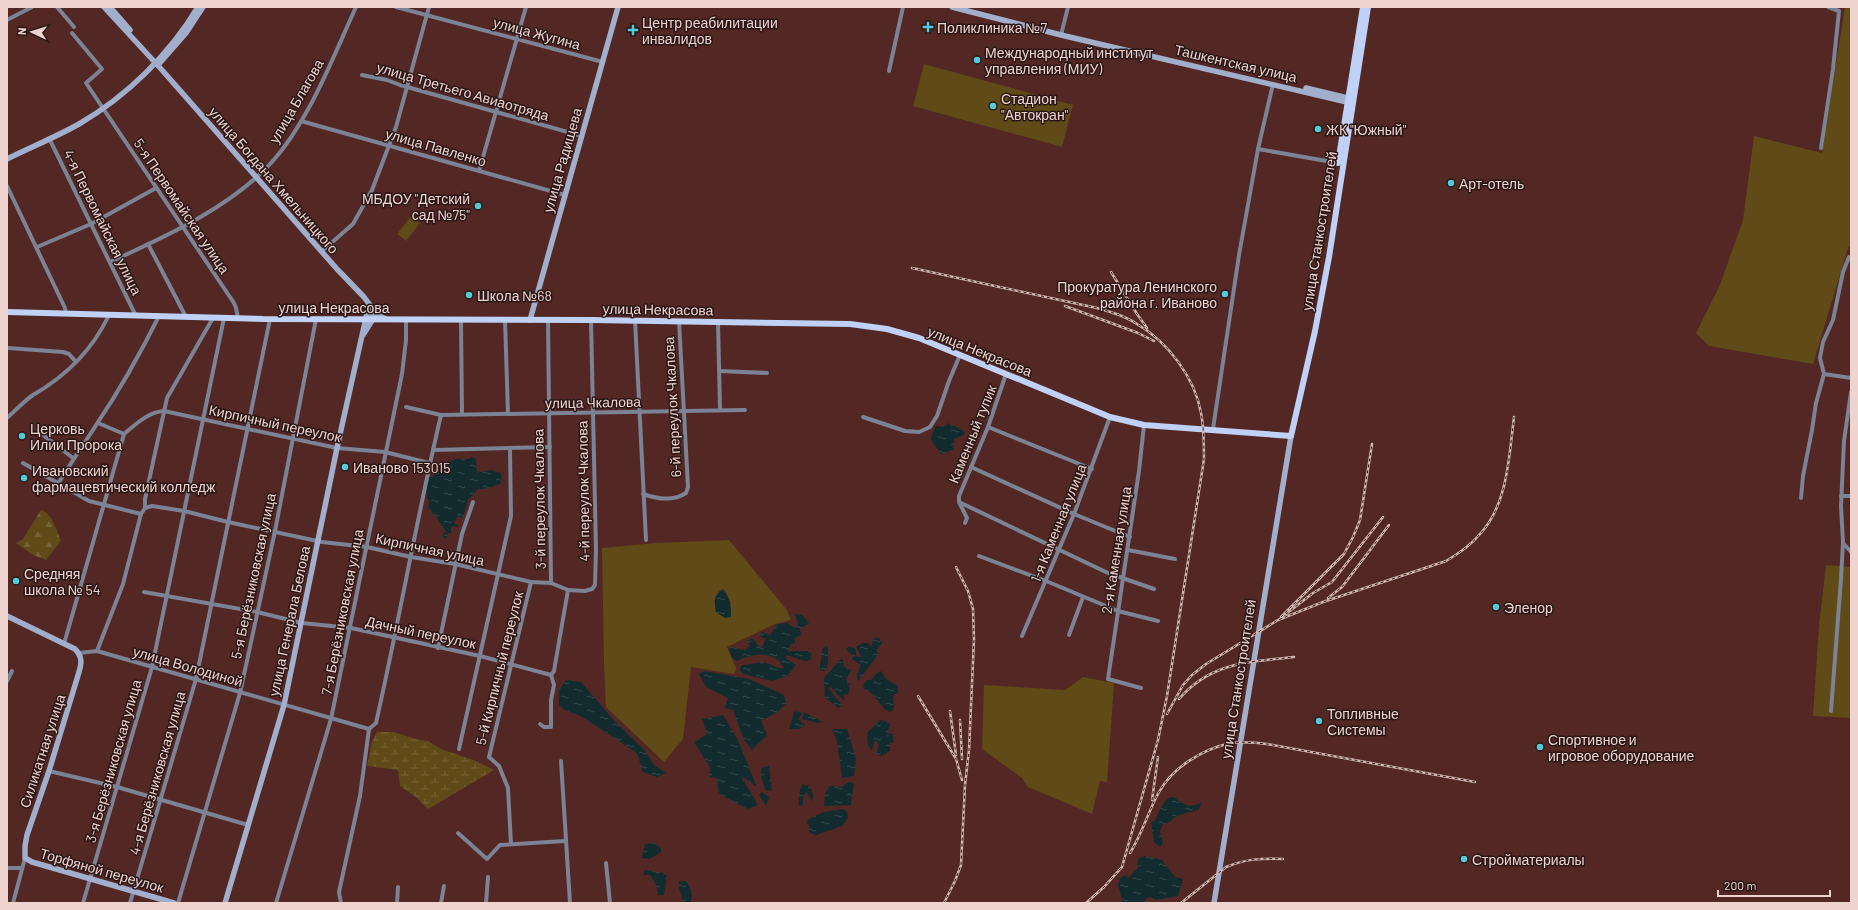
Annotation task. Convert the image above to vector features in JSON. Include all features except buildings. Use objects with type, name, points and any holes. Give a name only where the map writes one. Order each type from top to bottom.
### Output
[{"type":"main road","name":"улица Богдана Хмельницкого","points":[[104,7],[162,70],[369,304],[377,315],[387,319]]},
{"type":"main road","name":"улица Богдана Хмельницкого","points":[[110,7],[156,64]]},
{"type":"main road","points":[[156,64],[198,7]]},
{"type":"main road","points":[[7,159],[78,124],[115,100],[156,64],[186,33],[203,7]]},
{"type":"main road","name":"улица Радищева","points":[[530,320],[618,7]]},
{"type":"main road","name":"Ташкентская улица","points":[[952,7],[1349,100]]},
{"type":"main road","name":"Ташкентская улица","points":[[967,7],[1061,33]]},
{"type":"main road","name":"улица Станкостроителей","points":[[1289,436],[1315,331],[1329,257],[1362,7]]},
{"type":"main road","name":"улица Станкостроителей","points":[[1214,903],[1289,436],[1312,331],[1325,256],[1338,163],[1368,7]]},
{"type":"main road","name":"улица Богдана Хмельницкого","points":[[369,304],[373,319]]},
{"type":"main road","points":[[365,319],[369,304]]},
{"type":"main road","name":"улица Некрасова","points":[[7,312],[109,316],[270,319],[635,320],[843,324],[887,329],[919,338],[1110,417],[1144,425],[1289,436]]},
{"type":"main road","name":"улица Генерала Белова","points":[[225,903],[284,705],[365,319]]},
{"type":"main road","name":"улица Генерала Белова","points":[[361,340],[373,319]]},
{"type":"main road","points":[[7,616],[79,653]]},
{"type":"main road","name":"Силикатная улица","points":[[25,858],[27,835],[49,771],[80,667],[81,660],[79,653]]},
{"type":"main road","name":"Торфяной переулок","points":[[25,858],[32,862],[174,903]]},
{"type":"street","points":[[7,20],[32,7]]},
{"type":"street","points":[[57,7],[74,27]]},
{"type":"street","name":"улица Благова","points":[[110,262],[206,214],[256,177],[273,160],[301,121],[330,65],[356,7]]},
{"type":"street","name":"улица Жугина","points":[[396,7],[603,62]]},
{"type":"street","points":[[322,251],[353,224],[390,146],[428,7]]},
{"type":"street","points":[[479,171],[526,7]]},
{"type":"street","points":[[889,71],[903,7]]},
{"type":"street","points":[[1061,33],[1068,7]]},
{"type":"street","points":[[1821,148],[1833,69],[1839,11],[1828,7]]},
{"type":"street","name":"5-я Первомайская улица","points":[[72,33],[102,69],[86,83],[234,303],[238,318]]},
{"type":"street","name":"улица Третьего Авиаотряда","points":[[362,75],[387,80],[407,87],[582,136]]},
{"type":"street","points":[[1213,430],[1229,318],[1258,150],[1273,82]]},
{"type":"street","name":"улица Павленко","points":[[301,121],[564,195]]},
{"type":"street","name":"4-я Первомайская улица","points":[[50,138],[136,316]]},
{"type":"street","points":[[1258,150],[1338,163]]},
{"type":"street","points":[[7,186],[37,247],[65,308],[66,314]]},
{"type":"street","points":[[37,247],[91,224],[156,188]]},
{"type":"street","points":[[148,244],[186,317]]},
{"type":"street","points":[[1801,498],[1803,476],[1816,403],[1824,374],[1820,358],[1823,342],[1833,320],[1843,272],[1849,257]]},
{"type":"street","points":[[7,418],[32,396],[51,386],[91,347],[109,316]]},
{"type":"street","points":[[58,484],[73,458],[98,423],[124,382],[160,316]]},
{"type":"street","points":[[97,651],[123,584],[140,514],[145,508],[145,499],[167,398],[213,318]]},
{"type":"street","name":"3-я Берёзниковская улица","points":[[83,903],[152,667],[224,318]]},
{"type":"street","name":"4-я Берёзниковская улица","points":[[130,903],[196,679],[270,319]]},
{"type":"street","name":"5-я Берёзниковская улица","points":[[178,903],[240,693],[275,531],[316,319]]},
{"type":"street","name":"7-я Берёзниковская улица","points":[[276,903],[331,719],[351,628],[385,452],[402,374],[406,340],[406,320]]},
{"type":"street","points":[[461,320],[462,414]]},
{"type":"street","points":[[505,320],[508,414]]},
{"type":"street","name":"3-й переулок Чкалова","points":[[548,320],[551,583]]},
{"type":"street","name":"4-й переулок Чкалова","points":[[591,320],[596,550],[595,585],[592,589]]},
{"type":"street","points":[[635,320],[646,540]]},
{"type":"street","name":"6-й переулок Чкалова","points":[[643,494],[655,498],[680,497],[686,493],[688,487],[679,321]]},
{"type":"street","points":[[718,322],[720,409]]},
{"type":"street","points":[[8,348],[63,352],[69,354],[76,362]]},
{"type":"street","points":[[863,417],[905,431],[919,432],[930,426],[937,416],[946,388],[960,355]]},
{"type":"street","points":[[719,371],[767,373]]},
{"type":"street","name":"Каменный тупик","points":[[965,523],[967,518],[959,502],[959,496],[988,427],[1006,374]]},
{"type":"street","points":[[1824,374],[1851,378]]},
{"type":"street","points":[[1831,711],[1842,542],[1841,496],[1844,441],[1851,392]]},
{"type":"street","name":"улица Чкалова","points":[[406,407],[441,415],[640,412],[720,409],[745,410]]},
{"type":"street","points":[[64,644],[124,434],[139,421],[156,411],[164,411]]},
{"type":"street","name":"Кирпичный переулок","points":[[164,411],[293,437],[337,448],[385,452],[429,463]]},
{"type":"street","points":[[340,903],[339,892],[360,796],[369,729],[376,723],[412,557],[429,463],[441,415]]},
{"type":"street","name":"1-я Каменная улица","points":[[1022,636],[1092,470],[1110,417]]},
{"type":"street","points":[[98,423],[124,434]]},
{"type":"street","name":"2-я Каменная улица","points":[[1141,688],[1108,679],[1130,537],[1144,425]]},
{"type":"street","points":[[988,427],[1092,470]]},
{"type":"street","points":[[38,431],[73,458]]},
{"type":"street","points":[[433,450],[550,447]]},
{"type":"street","points":[[459,749],[511,516],[510,449]]},
{"type":"street","points":[[23,463],[89,501],[140,514]]},
{"type":"street","points":[[971,467],[1074,514],[1130,537]]},
{"type":"street","points":[[1841,496],[1851,496]]},
{"type":"street","points":[[438,648],[455,564],[472,502]]},
{"type":"street","points":[[959,502],[1123,580],[1154,589]]},
{"type":"street","name":"Кирпичная улица","points":[[145,508],[152,506],[184,511],[318,541],[367,547],[412,557],[455,564],[531,582],[551,583],[568,590],[585,591],[592,589]]},
{"type":"street","points":[[1842,542],[1851,552]]},
{"type":"street","points":[[1128,550],[1175,559]]},
{"type":"street","points":[[979,556],[1046,581],[1118,611],[1158,620]]},
{"type":"street","name":"5-й Кирпичный переулок","points":[[511,844],[508,788],[499,766],[489,759],[510,664],[531,582]]},
{"type":"street","points":[[540,724],[552,727],[551,700],[554,685],[551,675],[554,671],[568,590]]},
{"type":"street","name":"Дачный переулок","points":[[144,592],[257,612],[302,623],[351,628],[480,656],[551,675]]},
{"type":"street","points":[[1069,636],[1083,597]]},
{"type":"street","name":"улица Володиной","points":[[79,653],[97,651],[369,729]]},
{"type":"street","points":[[7,681],[12,671]]},
{"type":"street","points":[[561,761],[570,903]]},
{"type":"street","points":[[49,771],[117,787],[204,813],[223,816],[248,825]]},
{"type":"street","points":[[458,833],[487,860],[500,845],[565,841]]},
{"type":"street","name":"Силикатная улица","points":[[13,903],[25,858]]},
{"type":"street","points":[[606,863],[610,903]]},
{"type":"street","points":[[7,868],[22,868]]},
{"type":"street","points":[[486,903],[488,877]]},
{"type":"street","points":[[442,903],[444,886]]},
{"type":"street","points":[[397,903],[398,887]]},
{"type":"green space","points":[[1845,7],[1851,7],[1851,245],[1848,248],[1813,364],[1709,346],[1696,333],[1720,285],[1743,220],[1754,136],[1822,153]]},
{"type":"green space","name":"Стадион \"Автокран\"","points":[[924,64],[1073,105],[1062,147],[913,106]]},
{"type":"green space","points":[[411,216],[420,223],[406,241],[397,234]]},
{"type":"green space","points":[[41,510],[51,518],[61,541],[46,560],[33,555],[16,543],[23,539]]},
{"type":"green space","points":[[729,540],[787,610],[791,620],[775,624],[727,647],[736,668],[734,674],[691,667],[683,739],[664,762],[606,707],[602,548],[656,543]]},
{"type":"green space","points":[[1826,565],[1851,567],[1851,718],[1813,716],[1819,625]]},
{"type":"green space","points":[[1083,677],[1114,683],[1107,782],[1100,781],[1092,814],[1028,787],[1022,778],[982,749],[984,685],[1065,690]]},
{"type":"green space","points":[[377,732],[394,732],[419,740],[428,741],[441,749],[476,761],[494,770],[428,809],[416,797],[400,786],[398,770],[367,766],[372,742]]},
{"type":"water","points":[[949,423],[951,426],[955,426],[965,432],[964,435],[954,439],[953,450],[941,454],[931,438],[936,426],[943,427]]},
{"type":"water","points":[[471,457],[476,459],[477,473],[491,470],[501,473],[501,483],[490,488],[478,489],[468,500],[462,519],[459,515],[454,522],[458,525],[458,528],[455,526],[451,527],[451,533],[448,533],[446,539],[442,537],[446,532],[436,517],[435,512],[433,515],[430,508],[428,510],[429,500],[427,499],[426,486],[429,477],[433,477],[442,465],[442,462],[445,465],[455,459],[469,459]]},
{"type":"water","points":[[723,589],[730,602],[731,617],[725,618],[716,612],[715,599],[717,594]]},
{"type":"water","points":[[795,614],[802,615],[809,623],[800,629],[801,635],[795,638],[795,643],[791,644],[788,651],[807,651],[812,654],[810,660],[805,661],[786,655],[786,658],[796,665],[787,676],[772,681],[744,674],[740,671],[741,665],[760,662],[779,668],[784,668],[775,658],[763,655],[750,656],[737,661],[732,658],[729,649],[732,646],[737,649],[744,650],[750,646],[747,641],[752,638],[761,649],[766,639],[760,636],[762,632],[770,635],[777,624],[787,623],[795,628],[798,624]]},
{"type":"water","points":[[879,637],[882,643],[877,650],[877,656],[858,681],[857,675],[861,665],[852,659],[853,655],[846,649],[849,647],[854,648],[856,651],[856,656],[862,658],[856,647],[863,643],[868,643],[871,647],[873,639]]},
{"type":"water","points":[[826,646],[828,648],[828,663],[825,671],[820,670],[820,667],[823,648]]},
{"type":"water","points":[[842,658],[844,667],[851,670],[846,680],[850,684],[848,686],[850,688],[848,694],[843,695],[845,701],[830,686],[829,689],[842,705],[839,708],[825,698],[824,678]]},
{"type":"water","points":[[704,671],[749,679],[784,695],[786,704],[776,713],[761,721],[767,735],[752,750],[744,740],[733,710],[725,708],[728,698],[706,687],[699,674]]},
{"type":"water","points":[[881,671],[886,679],[898,686],[898,692],[893,696],[893,710],[889,712],[872,693],[864,689],[863,685],[867,680],[871,680]]},
{"type":"water","points":[[566,680],[581,682],[612,718],[645,751],[654,765],[666,773],[657,777],[643,772],[637,753],[581,716],[565,710],[559,705],[559,691]]},
{"type":"water","points":[[799,711],[802,714],[798,719],[805,725],[799,729],[789,729],[794,712]]},
{"type":"water","points":[[804,712],[822,722],[818,723],[802,719]]},
{"type":"water","points":[[723,715],[738,740],[757,787],[741,776],[758,805],[748,809],[719,794],[717,778],[710,777],[710,767],[694,742],[707,734],[702,719]]},
{"type":"water","points":[[880,720],[890,724],[887,736],[888,737],[889,733],[892,731],[894,742],[890,743],[890,751],[881,756],[876,753],[879,745],[875,740],[872,750],[868,746],[867,733]]},
{"type":"water","points":[[832,729],[847,729],[856,759],[854,776],[842,778],[837,741]]},
{"type":"water","points":[[769,766],[772,791],[765,790],[762,779],[761,768]]},
{"type":"water","points":[[848,782],[854,783],[851,805],[824,806],[825,793],[830,786],[842,787]]},
{"type":"water","points":[[803,784],[810,787],[813,794],[812,802],[807,792],[803,796],[803,805],[799,806],[800,791]]},
{"type":"water","points":[[762,792],[769,797],[766,806],[759,795]]},
{"type":"water","points":[[1171,797],[1176,798],[1188,806],[1203,803],[1197,810],[1179,815],[1170,822],[1163,824],[1160,832],[1163,843],[1160,847],[1154,842],[1151,822],[1155,821],[1163,804]]},
{"type":"water","points":[[843,809],[847,812],[848,818],[842,826],[816,835],[809,832],[809,825],[807,823],[808,819],[824,812]]},
{"type":"water","points":[[655,843],[661,848],[661,852],[650,859],[642,858],[645,844]]},
{"type":"water","points":[[1144,856],[1162,860],[1175,877],[1183,879],[1178,896],[1155,900],[1151,897],[1147,898],[1143,903],[1123,903],[1118,885],[1120,878],[1125,875],[1128,878],[1138,868],[1138,859]]},
{"type":"water","points":[[645,870],[667,875],[664,895],[658,895],[656,884],[650,875],[643,875]]},
{"type":"water","points":[[679,881],[686,881],[692,892],[691,903],[684,903],[679,889]]},
{"type":"railway","points":[[912,268],[1097,308],[1128,319],[1148,332],[1169,351],[1186,374],[1198,400],[1203,424],[1204,459],[1167,696],[1158,740],[1122,867],[1104,887],[1086,903]]},
{"type":"railway","points":[[1111,272],[1147,328]]},
{"type":"railway","points":[[1065,306],[1138,333],[1154,341]]},
{"type":"railway","points":[[1167,714],[1183,685],[1192,675],[1206,664],[1278,620],[1323,602],[1446,561],[1468,546],[1489,522],[1502,494],[1506,479],[1514,417]]},
{"type":"railway","points":[[1281,617],[1344,554],[1353,537],[1360,520],[1372,444]]},
{"type":"railway","points":[[1286,614],[1313,593],[1332,582],[1383,517]]},
{"type":"railway","points":[[1328,598],[1342,587],[1389,525]]},
{"type":"railway","points":[[944,903],[961,865],[965,785],[969,750],[974,639],[973,609],[968,591],[956,567]]},
{"type":"railway","points":[[1179,699],[1191,687],[1218,671],[1232,666],[1262,660],[1294,657]]},
{"type":"railway","points":[[918,696],[956,759],[962,780]]},
{"type":"railway","points":[[950,711],[956,755]]},
{"type":"railway","points":[[960,720],[962,759]]},
{"type":"railway","points":[[1130,853],[1159,792],[1172,775],[1190,760],[1210,750],[1235,742],[1267,744],[1475,782]]},
{"type":"railway","points":[[1152,800],[1158,757]]},
{"type":"railway","points":[[1181,903],[1226,867],[1240,862],[1254,860],[1283,859]]},
{"type":"place","name":"Поликлиника №7","points":[[928,27]]},
{"type":"place","name":"Центр реабилитации инвалидов","points":[[633,30]]},
{"type":"place","name":"Международный институт управления (МИУ)","points":[[977,60]]},
{"type":"place","name":"Стадион \"Автокран\"","points":[[993,106]]},
{"type":"place","name":"ЖК \"Южный\"","points":[[1318,129]]},
{"type":"place","name":"Арт-отель","points":[[1451,183]]},
{"type":"place","name":"МБДОУ \"Детский сад №75\"","points":[[478,206]]},
{"type":"place","name":"Прокуратура Ленинского района г. Иваново","points":[[1225,294]]},
{"type":"place","name":"Школа №68","points":[[469,295]]},
{"type":"place","name":"Церковь Илии Пророка","points":[[22,436]]},
{"type":"place","name":"Иваново 153015","points":[[345,467]]},
{"type":"place","name":"Ивановский фармацевтический колледж","points":[[24,478]]},
{"type":"place","name":"Средняя школа № 54","points":[[16,581]]},
{"type":"place","name":"Эленор","points":[[1496,607]]},
{"type":"place","name":"Топливные Системы","points":[[1319,721]]},
{"type":"place","name":"Спортивное и игровое оборудование","points":[[1540,747]]},
{"type":"place","name":"Стройматериалы","points":[[1464,859]]}]
